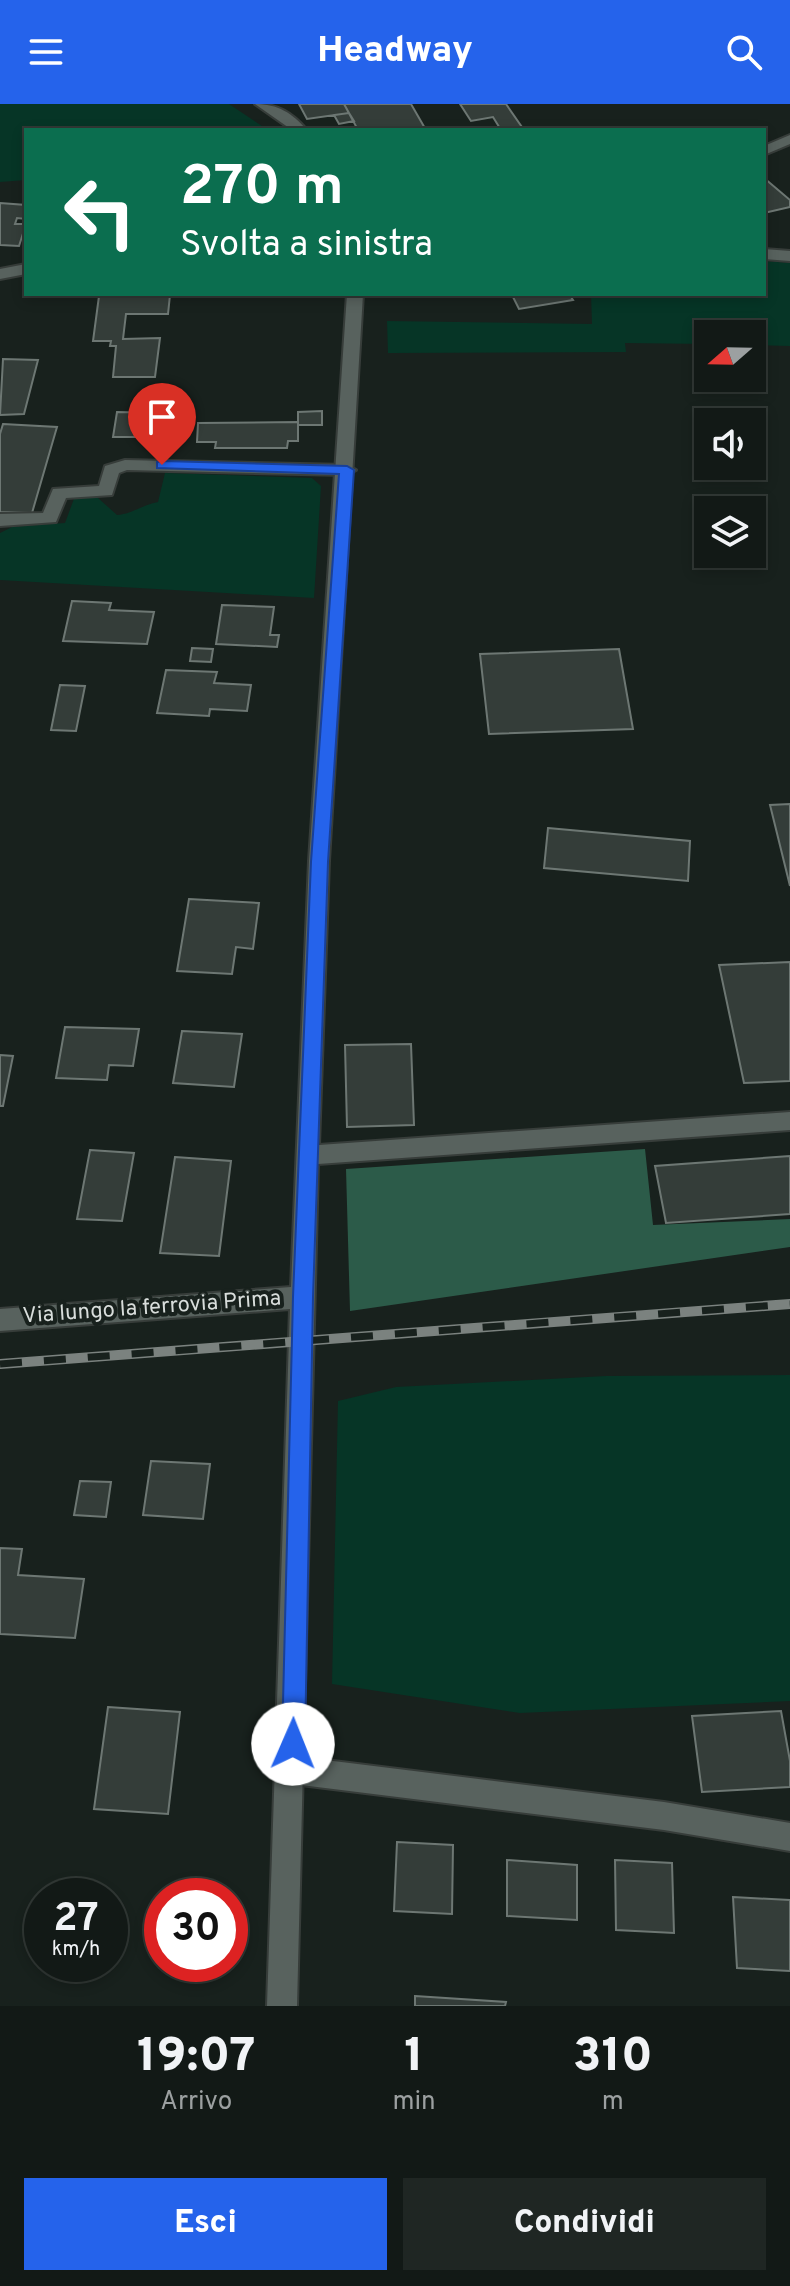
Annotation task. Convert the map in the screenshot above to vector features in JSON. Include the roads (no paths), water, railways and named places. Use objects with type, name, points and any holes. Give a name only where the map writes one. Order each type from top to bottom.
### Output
[{"type":"street","points":[[262,104],[282,114],[298,128]]},
{"type":"street","points":[[766,150],[790,139]]},
{"type":"street","points":[[766,254],[790,256]]},
{"type":"street","points":[[0,274],[24,269]]},
{"type":"street","points":[[282,2006],[293,1770],[303,1297],[319,862],[347,470],[355,296]]},
{"type":"street","points":[[0,520],[50,518],[59,493],[106,491],[111,470],[125,465],[347,470]]},
{"type":"street","points":[[309,1155],[790,1121]]},
{"type":"street","name":"Via lungo la ferrovia Prima","points":[[0,1320],[303,1297]]},
{"type":"street","points":[[293,1770],[664,1816],[790,1837]]},
{"type":"railway","points":[[0,1364],[790,1304]]}]
